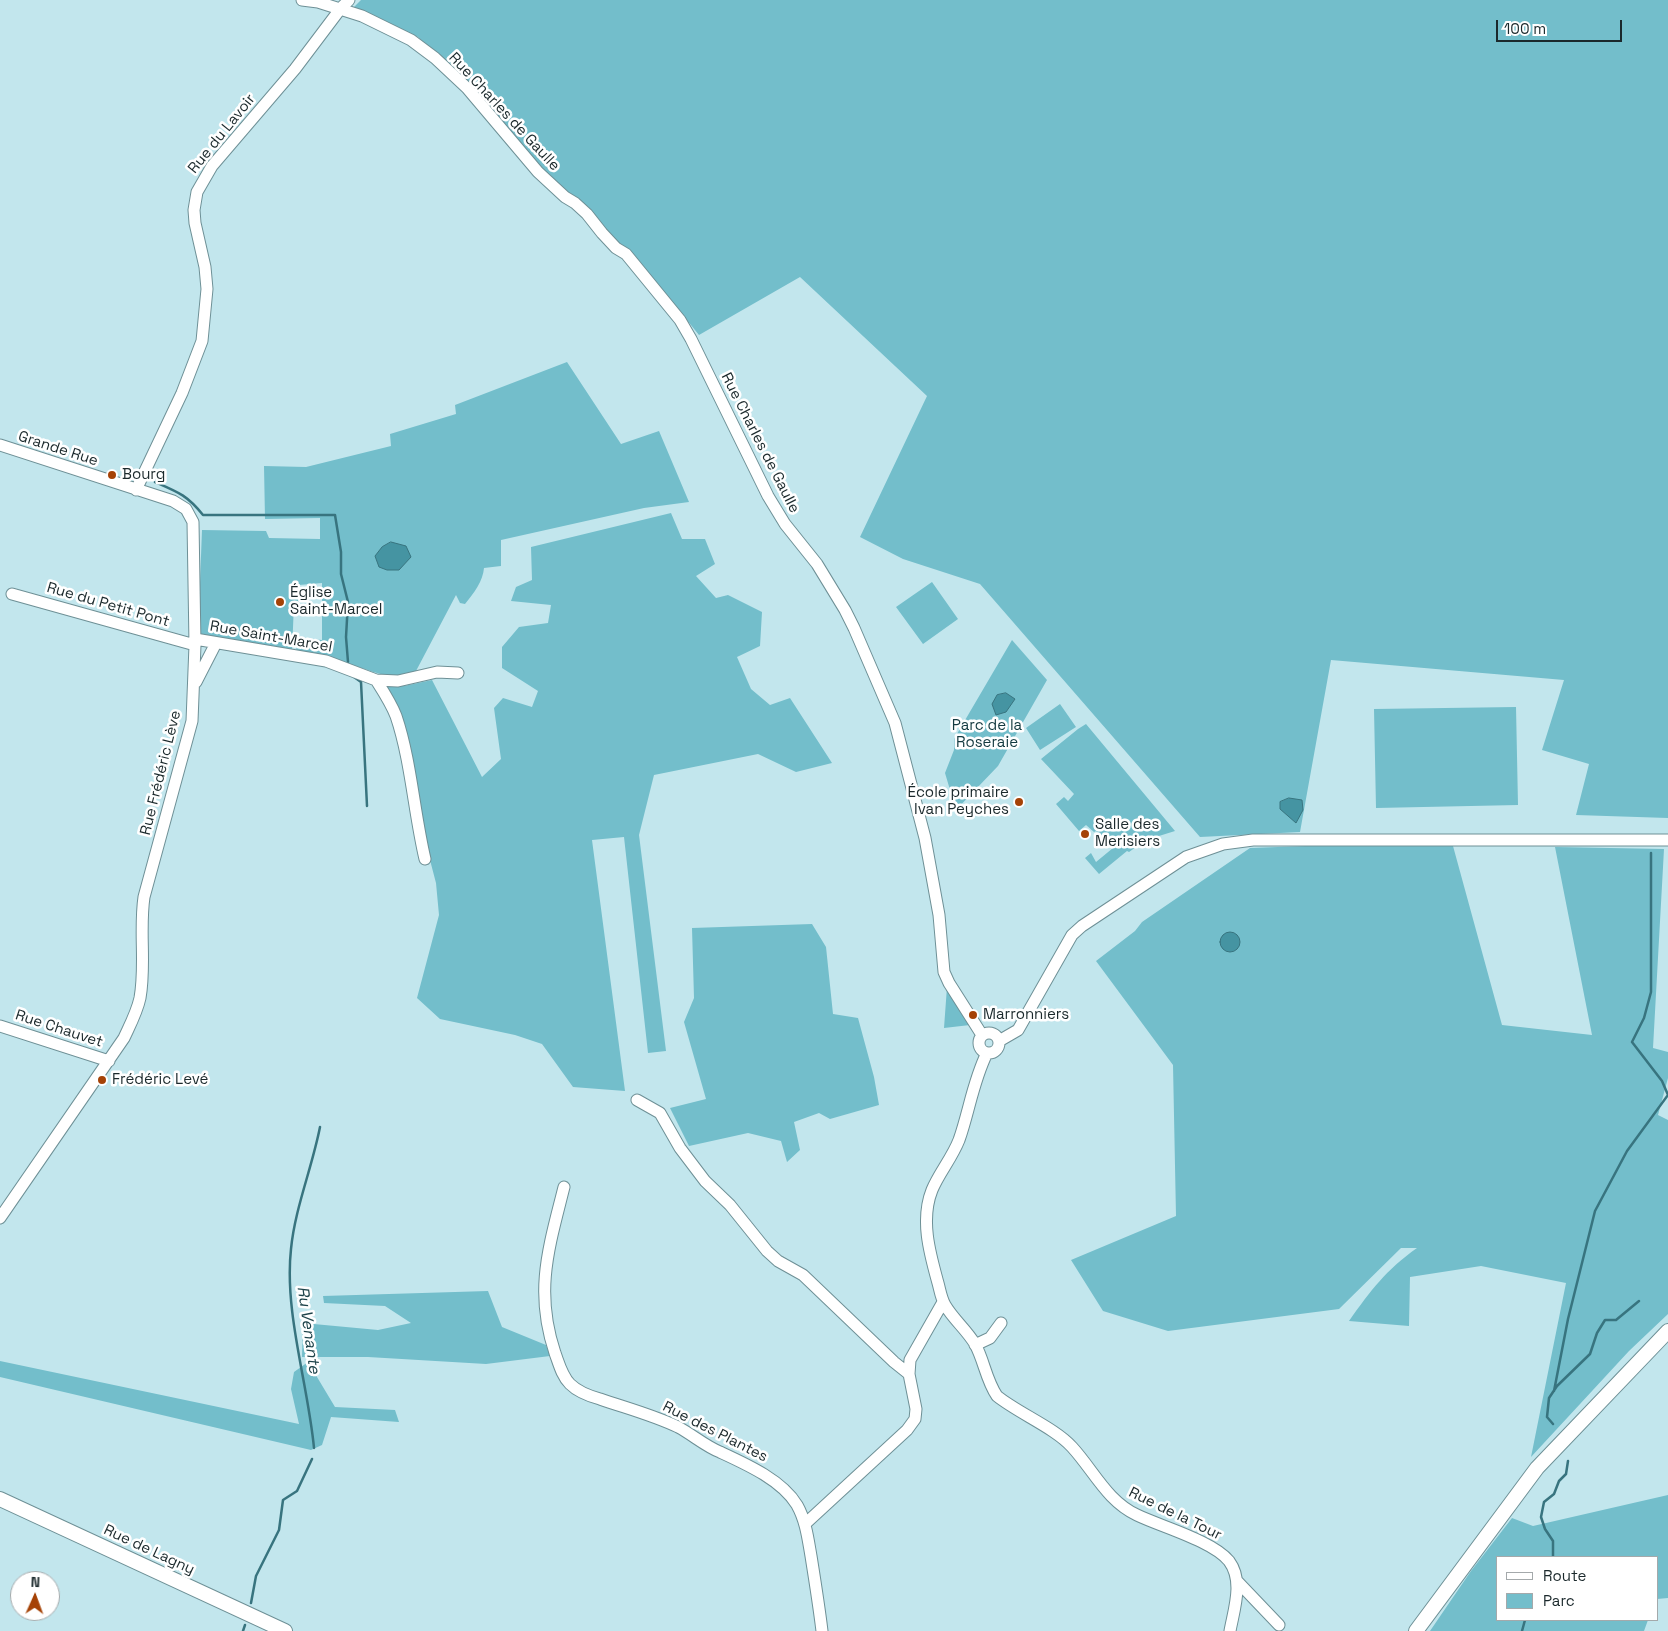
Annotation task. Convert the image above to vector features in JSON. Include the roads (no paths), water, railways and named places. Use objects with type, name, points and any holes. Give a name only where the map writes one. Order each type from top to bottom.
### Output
[{"type":"main road","points":[[1416,1631],[1537,1468],[1668,1331]]},
{"type":"main road","name":"Rue de Lagny","points":[[0,1499],[285,1631]]},
{"type":"street","name":"Rue Charles de Gaulle","points":[[303,0],[312,6],[339,11],[384,26],[411,40],[435,58],[467,88],[538,172],[587,214],[602,234],[616,248],[626,254],[680,320],[768,496],[785,524],[817,564],[845,610],[895,723],[927,846],[939,915],[944,972],[982,1036]]},
{"type":"street","name":"Rue du Lavoir","points":[[136,490],[182,394],[202,341],[207,289],[206,267],[195,224],[194,210],[197,192],[212,166],[295,69],[349,0]]},
{"type":"street","name":"Grande Rue","points":[[0,445],[136,490]]},
{"type":"street","name":"Rue Frédéric Lève","points":[[0,1218],[109,1061],[124,1038],[133,1019],[140,999],[142,981],[142,914],[144,898],[192,721],[195,685],[193,522],[186,509],[173,501],[136,490]]},
{"type":"street","name":"Rue du Petit Pont","points":[[12,594],[195,642]]},
{"type":"street","name":"Rue Saint-Marcel","points":[[195,642],[216,643],[326,661],[376,680],[398,681],[437,672],[458,673]]},
{"type":"street","points":[[195,685],[216,643]]},
{"type":"street","points":[[376,680],[396,715],[424,859]]},
{"type":"street","points":[[999,1041],[1018,1030],[1072,935],[1082,926],[1186,857],[1208,848],[1233,842],[1253,840],[1668,840]]},
{"type":"street","name":"Rue Chauvet","points":[[0,1026],[109,1061]]},
{"type":"street","points":[[991,1033],[999,1041],[998,1049],[993,1053],[987,1054],[979,1046],[980,1038],[991,1033]]},
{"type":"street","name":"Rue de la Tour","points":[[987,1054],[980,1070],[959,1140],[932,1189],[926,1213],[931,1259],[943,1302],[948,1311],[970,1335],[980,1354],[991,1388],[997,1396],[1060,1437],[1072,1447],[1115,1501],[1136,1515],[1221,1553],[1229,1561],[1237,1581]]},
{"type":"street","points":[[637,1100],[660,1113],[680,1148],[705,1180],[730,1205],[767,1251],[778,1261],[803,1275],[909,1374]]},
{"type":"street","name":"Rue des Plantes","points":[[564,1187],[550,1246],[545,1275],[544,1303],[549,1336],[561,1371],[570,1384],[584,1394],[642,1413],[679,1428],[709,1447],[767,1476],[797,1505],[805,1524],[822,1631]]},
{"type":"street","points":[[805,1524],[907,1430],[915,1419],[916,1409],[909,1374],[910,1360],[943,1302]]},
{"type":"street","points":[[975,1345],[990,1338],[1001,1324]]},
{"type":"street","points":[[1237,1581],[1279,1626]]},
{"type":"street","points":[[1230,1631],[1237,1581]]},
{"type":"waterway","points":[[155,482],[182,495],[203,515],[335,515],[341,552],[341,574],[348,602],[346,637],[348,662]]},
{"type":"waterway","points":[[354,677],[361,682],[367,806]]},
{"type":"waterway","points":[[1554,1391],[1568,1319],[1595,1211],[1627,1151],[1668,1095],[1662,1081],[1632,1042],[1644,1018],[1651,992],[1651,853]]},
{"type":"waterway","name":"Ru Venante","points":[[314,1448],[294,1323],[290,1273],[291,1249],[296,1218],[320,1127]]},
{"type":"waterway","points":[[1553,1424],[1547,1417],[1549,1398],[1557,1386],[1590,1354],[1597,1333],[1605,1320],[1616,1320],[1639,1301]]},
{"type":"waterway","name":"Ru Venante","points":[[251,1603],[256,1576],[279,1530],[283,1500],[297,1491],[312,1459]]},
{"type":"waterway","points":[[1553,1556],[1553,1541],[1545,1529],[1541,1517],[1544,1502],[1554,1494],[1559,1481],[1566,1474],[1568,1461]]},
{"type":"waterway","points":[[1522,1631],[1525,1621]]},
{"type":"waterway","name":"Ru Venante","points":[[243,1631],[245,1625]]},
{"type":"place","name":"Bourg","points":[[112,475]]},
{"type":"place","name":"Église Saint-Marcel","points":[[280,602]]},
{"type":"place","name":"École primaire Ivan Peyches","points":[[1019,802]]},
{"type":"place","name":"Salle des Merisiers","points":[[1085,834]]},
{"type":"place","name":"Marronniers","points":[[973,1015]]},
{"type":"place","name":"Frédéric Levé","points":[[102,1080]]},
{"type":"park label","name":"Parc de la Roseraie","points":[[987,734]]}]
